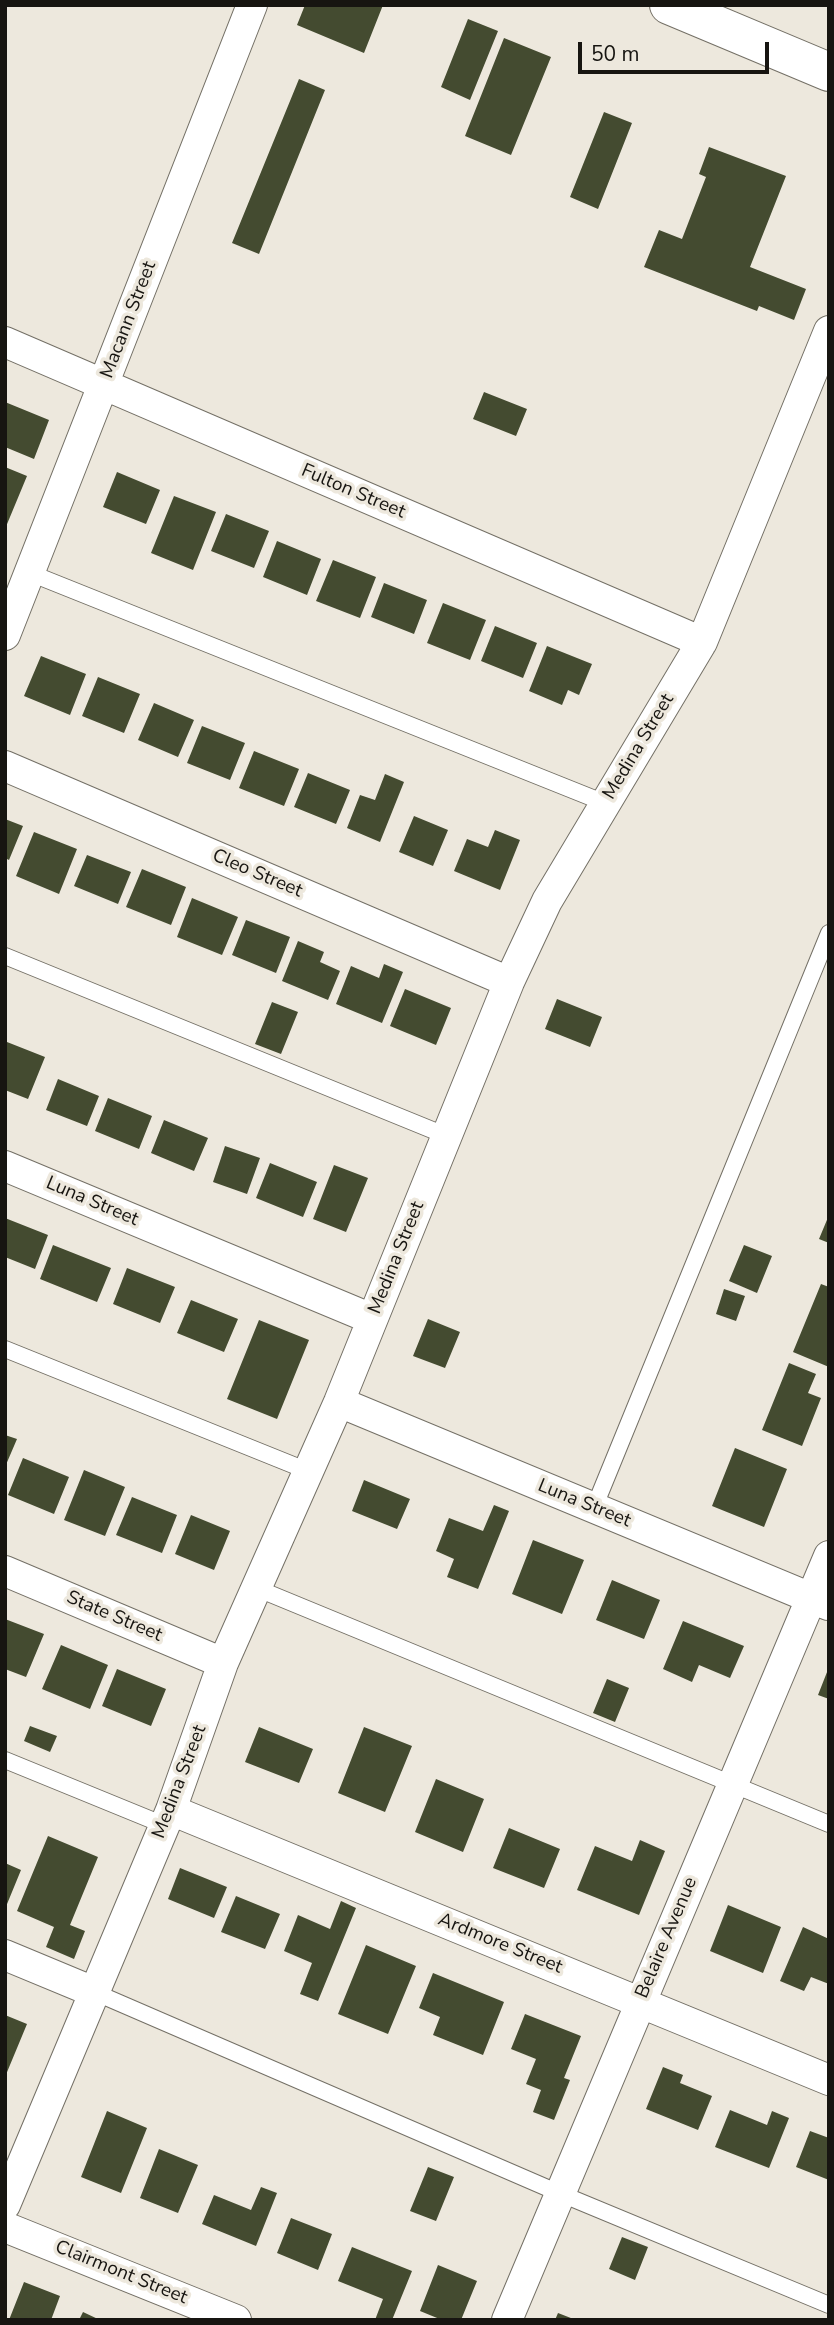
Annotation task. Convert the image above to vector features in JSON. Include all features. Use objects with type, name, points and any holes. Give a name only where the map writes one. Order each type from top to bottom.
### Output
[{"type":"main road","points":[[676,6],[829,72]]},
{"type":"street","name":"Macann Street","points":[[5,635],[252,5]]},
{"type":"street","name":"Medina Street","points":[[5,2205],[167,1818],[223,1663],[339,1402],[509,982],[547,901],[702,642],[829,331]]},
{"type":"street","name":"Fulton Street","points":[[5,342],[702,642]]},
{"type":"street","name":"Cleo Street","points":[[5,766],[509,982]]},
{"type":"street","name":"Luna Street","points":[[5,1166],[372,1319]]},
{"type":"street","name":"Luna Street","points":[[339,1402],[820,1601]]},
{"type":"street","name":"Belaire Avenue","points":[[506,2320],[732,1784],[820,1601],[829,1556]]},
{"type":"street","name":"State Street","points":[[5,1571],[223,1663]]},
{"type":"street","name":"Ardmore Street","points":[[167,1818],[640,2001],[829,2080]]},
{"type":"street","points":[[5,1955],[94,1992]]},
{"type":"street","name":"Clairmont Street","points":[[5,2227],[236,2320]]},
{"type":"lane","points":[[30,573],[605,803]]},
{"type":"lane","points":[[594,1508],[829,933]]},
{"type":"lane","points":[[5,956],[447,1136]]},
{"type":"lane","points":[[5,1349],[308,1471]]},
{"type":"lane","points":[[256,1588],[829,1824]]},
{"type":"lane","points":[[5,1760],[167,1818]]},
{"type":"lane","points":[[94,1992],[559,2193],[829,2305]]},
{"type":"building","points":[[305,5],[383,5],[364,53],[297,25]]},
{"type":"building","points":[[468,19],[498,31],[470,100],[441,87]]},
{"type":"building","points":[[504,38],[551,57],[511,155],[465,136]]},
{"type":"building","points":[[299,79],[325,90],[259,254],[232,243]]},
{"type":"building","points":[[604,112],[632,123],[598,209],[570,197]]},
{"type":"building","points":[[709,147],[786,176],[750,267],[806,289],[794,320],[759,306],[757,311],[644,267],[659,230],[682,239],[706,177],[699,174]]},
{"type":"building","points":[[484,392],[527,409],[516,436],[473,419]]},
{"type":"building","points":[[5,402],[49,420],[34,459],[5,447]]},
{"type":"building","points":[[5,467],[27,476],[5,529]]},
{"type":"building","points":[[117,472],[160,490],[146,524],[103,507]]},
{"type":"building","points":[[174,496],[216,512],[193,570],[151,553]]},
{"type":"building","points":[[226,514],[269,531],[254,568],[211,551]]},
{"type":"building","points":[[277,541],[321,559],[307,595],[263,577]]},
{"type":"building","points":[[333,560],[376,577],[360,618],[316,601]]},
{"type":"building","points":[[384,583],[427,600],[414,634],[371,617]]},
{"type":"building","points":[[443,603],[486,620],[470,660],[427,643]]},
{"type":"building","points":[[495,626],[537,643],[523,678],[481,661]]},
{"type":"building","points":[[547,646],[592,664],[579,695],[568,690],[562,705],[529,691]]},
{"type":"building","points":[[41,656],[86,674],[70,715],[24,696]]},
{"type":"building","points":[[98,677],[140,694],[124,733],[82,716]]},
{"type":"building","points":[[154,703],[194,720],[178,757],[138,740]]},
{"type":"building","points":[[202,726],[245,743],[230,780],[187,763]]},
{"type":"building","points":[[254,751],[299,769],[284,806],[239,788]]},
{"type":"building","points":[[308,773],[350,790],[336,824],[294,807]]},
{"type":"building","points":[[385,774],[404,782],[380,842],[347,828],[360,795],[375,800]]},
{"type":"building","points":[[414,816],[448,830],[433,866],[399,852]]},
{"type":"building","points":[[5,819],[23,826],[9,860],[5,858]]},
{"type":"building","points":[[495,830],[520,840],[500,890],[454,871],[467,839],[488,847]]},
{"type":"building","points":[[34,832],[77,849],[59,894],[16,876]]},
{"type":"building","points":[[87,855],[131,872],[118,904],[74,886]]},
{"type":"building","points":[[142,869],[186,887],[171,925],[126,907]]},
{"type":"building","points":[[192,898],[238,917],[222,955],[177,937]]},
{"type":"building","points":[[246,920],[290,937],[276,973],[232,955]]},
{"type":"building","points":[[298,941],[324,952],[320,962],[340,971],[328,1000],[282,981]]},
{"type":"building","points":[[384,964],[403,972],[382,1023],[336,1004],[351,966],[379,978]]},
{"type":"building","points":[[405,989],[451,1008],[436,1045],[390,1026]]},
{"type":"building","points":[[557,999],[602,1017],[590,1047],[545,1029]]},
{"type":"building","points":[[272,1002],[298,1012],[281,1054],[255,1044]]},
{"type":"building","points":[[7,1042],[45,1057],[28,1099],[5,1090]]},
{"type":"building","points":[[58,1079],[99,1096],[87,1126],[46,1110]]},
{"type":"building","points":[[108,1098],[152,1116],[139,1149],[95,1131]]},
{"type":"building","points":[[164,1120],[208,1138],[194,1171],[151,1153]]},
{"type":"building","points":[[225,1146],[260,1158],[247,1194],[213,1182]]},
{"type":"building","points":[[270,1163],[317,1182],[303,1217],[256,1198]]},
{"type":"building","points":[[334,1165],[368,1178],[346,1232],[313,1219]]},
{"type":"building","points":[[829,1215],[829,1243],[819,1239]]},
{"type":"building","points":[[5,1218],[48,1235],[35,1269],[5,1257]]},
{"type":"building","points":[[53,1245],[111,1268],[97,1302],[40,1279]]},
{"type":"building","points":[[744,1245],[772,1256],[757,1293],[729,1281]]},
{"type":"building","points":[[127,1268],[175,1287],[160,1323],[113,1304]]},
{"type":"building","points":[[821,1284],[829,1287],[829,1367],[793,1352]]},
{"type":"building","points":[[724,1289],[745,1296],[736,1321],[716,1314]]},
{"type":"building","points":[[191,1300],[238,1319],[224,1352],[177,1333]]},
{"type":"building","points":[[428,1319],[460,1332],[445,1368],[413,1356]]},
{"type":"building","points":[[259,1320],[309,1340],[277,1419],[227,1399]]},
{"type":"building","points":[[789,1363],[816,1374],[808,1393],[821,1398],[802,1446],[762,1430]]},
{"type":"building","points":[[5,1435],[17,1439],[5,1467]]},
{"type":"building","points":[[735,1448],[787,1469],[764,1527],[712,1506]]},
{"type":"building","points":[[23,1458],[69,1477],[54,1514],[8,1495]]},
{"type":"building","points":[[84,1470],[125,1487],[105,1536],[64,1520]]},
{"type":"building","points":[[364,1480],[410,1499],[397,1529],[352,1511]]},
{"type":"building","points":[[132,1497],[177,1515],[162,1553],[116,1535]]},
{"type":"building","points":[[494,1505],[509,1511],[478,1589],[447,1577],[454,1559],[436,1551],[449,1518],[483,1531]]},
{"type":"building","points":[[191,1515],[230,1531],[214,1570],[175,1554]]},
{"type":"building","points":[[533,1540],[584,1560],[562,1614],[512,1594]]},
{"type":"building","points":[[612,1580],[660,1600],[644,1639],[596,1620]]},
{"type":"building","points":[[5,1619],[44,1634],[26,1677],[5,1669]]},
{"type":"building","points":[[683,1621],[744,1646],[730,1678],[699,1665],[692,1682],[663,1669]]},
{"type":"building","points":[[61,1645],[108,1665],[90,1709],[42,1689]]},
{"type":"building","points":[[829,1667],[829,1699],[818,1695]]},
{"type":"building","points":[[117,1669],[166,1689],[151,1726],[102,1706]]},
{"type":"building","points":[[607,1679],[629,1688],[615,1722],[593,1713]]},
{"type":"building","points":[[30,1726],[57,1736],[50,1752],[24,1741]]},
{"type":"building","points":[[259,1727],[313,1749],[299,1783],[245,1762]]},
{"type":"building","points":[[364,1727],[412,1746],[385,1812],[338,1793]]},
{"type":"building","points":[[436,1779],[484,1799],[463,1852],[415,1832]]},
{"type":"building","points":[[509,1828],[560,1849],[544,1888],[493,1868]]},
{"type":"building","points":[[48,1836],[98,1857],[70,1925],[85,1931],[74,1959],[46,1947],[54,1927],[17,1911]]},
{"type":"building","points":[[640,1840],[665,1851],[639,1915],[577,1890],[595,1846],[632,1861]]},
{"type":"building","points":[[5,1863],[21,1870],[5,1909]]},
{"type":"building","points":[[180,1868],[227,1887],[214,1918],[168,1899]]},
{"type":"building","points":[[236,1896],[280,1914],[265,1949],[221,1932]]},
{"type":"building","points":[[341,1901],[356,1908],[318,2001],[300,1994],[312,1963],[284,1951],[298,1915],[330,1929]]},
{"type":"building","points":[[728,1905],[781,1927],[763,1973],[710,1951]]},
{"type":"building","points":[[803,1927],[829,1939],[829,1984],[811,1977],[804,1991],[780,1981]]},
{"type":"building","points":[[366,1945],[416,1966],[388,2034],[338,2014]]},
{"type":"building","points":[[433,1973],[504,2002],[483,2055],[433,2035],[440,2017],[419,2008]]},
{"type":"building","points":[[525,2014],[581,2036],[564,2078],[570,2080],[554,2120],[533,2112],[541,2090],[526,2084],[536,2059],[511,2049]]},
{"type":"building","points":[[5,2015],[27,2024],[5,2077]]},
{"type":"building","points":[[663,2067],[683,2075],[680,2083],[712,2096],[698,2130],[646,2109]]},
{"type":"building","points":[[730,2110],[767,2125],[772,2111],[789,2118],[769,2168],[715,2147]]},
{"type":"building","points":[[107,2111],[147,2128],[121,2193],[81,2177]]},
{"type":"building","points":[[810,2131],[829,2138],[829,2180],[796,2167]]},
{"type":"building","points":[[159,2149],[198,2165],[178,2213],[140,2198]]},
{"type":"building","points":[[428,2167],[454,2177],[436,2221],[410,2211]]},
{"type":"building","points":[[261,2187],[277,2193],[256,2246],[202,2224],[214,2195],[251,2210]]},
{"type":"building","points":[[291,2218],[332,2234],[318,2270],[277,2253]]},
{"type":"building","points":[[622,2237],[648,2247],[635,2280],[609,2269]]},
{"type":"building","points":[[352,2247],[412,2271],[392,2320],[375,2320],[383,2299],[338,2281]]},
{"type":"building","points":[[438,2265],[477,2281],[461,2320],[442,2320],[420,2311]]},
{"type":"building","points":[[24,2282],[60,2296],[51,2320],[9,2320]]},
{"type":"building","points":[[83,2312],[100,2320],[79,2320]]},
{"type":"building","points":[[558,2313],[576,2320],[555,2320]]}]
